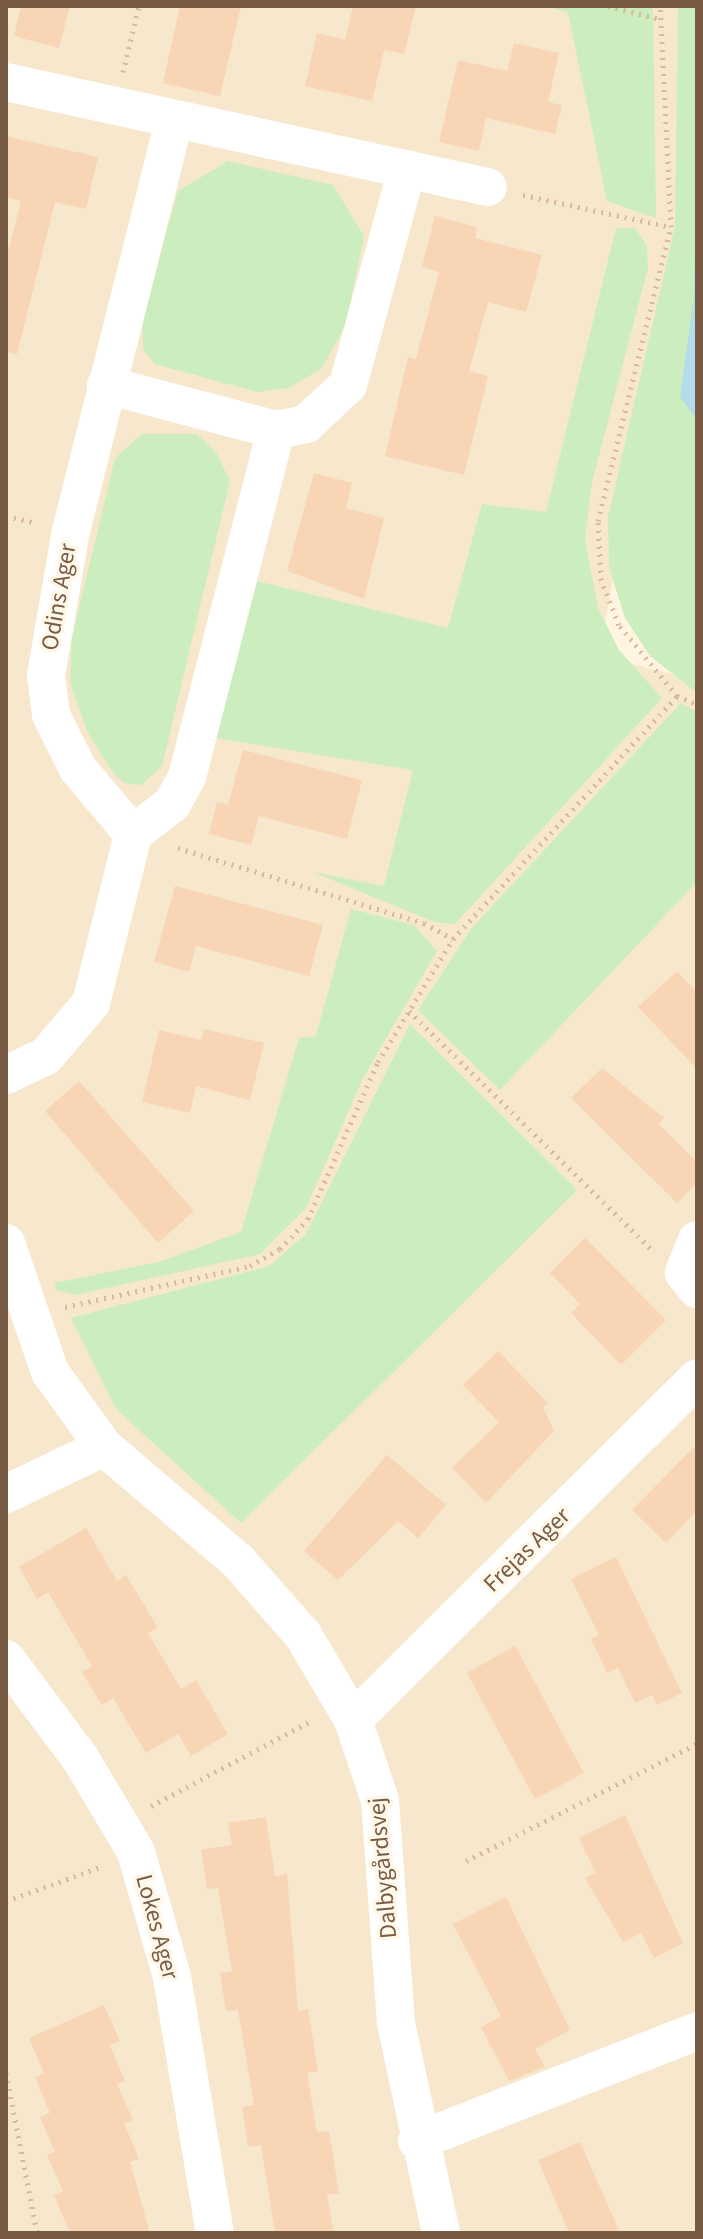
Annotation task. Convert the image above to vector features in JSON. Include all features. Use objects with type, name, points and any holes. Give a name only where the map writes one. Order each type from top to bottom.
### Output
[{"type":"street","points":[[6,82],[174,122],[488,187]]},
{"type":"street","name":"Odins Ager","points":[[133,834],[78,769],[51,715],[46,675],[106,385],[174,122]]},
{"type":"street","points":[[106,385],[276,430],[306,424],[348,385],[407,169]]},
{"type":"street","points":[[6,1075],[46,1056],[91,1003],[133,834],[172,804],[187,777],[276,430]]},
{"type":"street","name":"Dalbygårdsvej","points":[[6,1243],[27,1316],[50,1372],[104,1447],[237,1560],[303,1635],[349,1713],[380,1800],[396,2023],[417,2141],[441,2233]]},
{"type":"street","name":"Frejas Ager","points":[[349,1713],[697,1378]]},
{"type":"street","points":[[6,1494],[104,1447]]},
{"type":"street","name":"Lokes Ager","points":[[6,1659],[128,1837],[172,1977],[215,2233]]},
{"type":"street","points":[[417,2141],[697,2031]]},
{"type":"path","points":[[114,108],[139,6]]},
{"type":"path","points":[[608,6],[660,19]]},
{"type":"path","points":[[660,6],[671,227],[598,521],[601,580],[619,625],[677,696],[697,704]]},
{"type":"path","points":[[488,187],[671,227]]},
{"type":"path","points":[[27,1316],[250,1266],[280,1249],[308,1219],[409,1011],[453,939],[677,696]]},
{"type":"path","points":[[133,834],[424,923],[453,939]]},
{"type":"path","points":[[409,1011],[693,1268]]},
{"type":"path","points":[[6,1901],[128,1837],[268,1739],[349,1713]]},
{"type":"path","points":[[466,1861],[697,1744]]},
{"type":"path","points":[[6,2073],[37,2233]]},
{"type":"shaded area","points":[[6,6],[697,6],[697,123],[599,655],[697,681],[697,2233],[6,2233]]},
{"type":"green space","points":[[545,6],[653,6],[656,218],[607,201],[568,12]]},
{"type":"green space","points":[[678,6],[697,6],[697,693],[650,656],[625,618],[609,567],[608,517],[675,226]]},
{"type":"green space","points":[[228,161],[333,185],[364,236],[346,324],[322,368],[289,388],[257,392],[155,364],[143,349],[142,322],[178,191]]},
{"type":"green space","points":[[616,228],[635,228],[647,246],[648,268],[592,482],[585,539],[598,608],[619,650],[662,698],[455,924],[434,922],[313,872],[384,886],[413,770],[209,737],[249,579],[448,628],[482,504],[546,512]]},
{"type":"green space","points":[[142,434],[197,434],[217,454],[230,481],[162,766],[141,785],[124,783],[111,770],[87,731],[70,683],[72,638],[115,458]]},
{"type":"green space","points":[[681,703],[697,712],[697,882],[500,1090],[418,1010],[471,929]]},
{"type":"green space","points":[[351,909],[414,925],[437,951],[363,1078],[306,1208],[260,1254],[75,1295],[56,1290],[55,1283],[159,1262],[241,1232],[299,1038],[316,1036]]},
{"type":"green space","points":[[410,1024],[577,1190],[241,1523],[116,1409],[71,1318],[269,1266],[306,1234]]},
{"type":"water","points":[[697,139],[697,420],[680,397],[694,297]]},
{"type":"building","points":[[21,6],[70,6],[59,48],[14,36]]},
{"type":"building","points":[[180,6],[241,6],[220,96],[163,83]]},
{"type":"building","points":[[353,6],[416,6],[404,54],[384,50],[372,101],[305,86],[317,33],[345,40]]},
{"type":"building","points":[[514,43],[559,53],[548,102],[562,105],[555,134],[486,118],[479,151],[439,142],[458,60],[507,71]]},
{"type":"building","points":[[6,136],[98,157],[86,209],[55,202],[17,354],[6,352],[6,260],[21,201],[6,197]]},
{"type":"building","points":[[435,216],[477,227],[475,238],[542,255],[526,312],[488,302],[469,371],[488,376],[464,475],[385,456],[408,357],[416,359],[439,272],[422,267]]},
{"type":"building","points":[[314,473],[352,483],[346,508],[384,518],[364,599],[287,571]]},
{"type":"building","points":[[243,750],[362,780],[347,839],[259,816],[251,845],[209,834],[217,802],[228,805]]},
{"type":"building","points":[[175,886],[323,925],[309,976],[196,946],[189,972],[154,962]]},
{"type":"building","points":[[677,971],[697,992],[697,1069],[638,1007]]},
{"type":"building","points":[[204,1029],[264,1043],[250,1100],[196,1086],[190,1113],[142,1102],[159,1030],[201,1040]]},
{"type":"building","points":[[602,1068],[664,1118],[659,1124],[697,1162],[697,1183],[677,1203],[571,1098]]},
{"type":"building","points":[[79,1081],[194,1211],[158,1243],[45,1111]]},
{"type":"building","points":[[585,1238],[666,1320],[621,1365],[571,1313],[580,1304],[550,1273]]},
{"type":"building","points":[[498,1351],[548,1403],[543,1407],[554,1431],[486,1503],[452,1468],[499,1422],[463,1385]]},
{"type":"building","points":[[697,1444],[697,1511],[666,1543],[632,1510]]},
{"type":"building","points":[[387,1455],[446,1505],[418,1538],[398,1521],[338,1580],[304,1551]]},
{"type":"building","points":[[86,1528],[117,1581],[126,1575],[158,1628],[148,1633],[181,1689],[196,1680],[228,1734],[191,1756],[178,1734],[146,1753],[113,1698],[102,1705],[82,1672],[92,1666],[48,1592],[37,1599],[19,1567]]},
{"type":"building","points":[[616,1557],[682,1693],[657,1705],[652,1695],[635,1703],[618,1668],[607,1673],[591,1639],[599,1635],[571,1579]]},
{"type":"building","points":[[515,1646],[584,1773],[535,1799],[467,1673]]},
{"type":"building","points":[[625,1815],[683,1943],[654,1958],[641,1933],[623,1942],[585,1878],[596,1873],[579,1838]]},
{"type":"building","points":[[266,1817],[275,1876],[287,1874],[298,2011],[308,2009],[318,2071],[307,2073],[317,2132],[329,2131],[339,2193],[327,2195],[334,2233],[275,2233],[261,2145],[248,2147],[242,2107],[254,2105],[238,2010],[226,2011],[220,1973],[232,1971],[218,1888],[207,1889],[201,1850],[232,1845],[228,1823]]},
{"type":"building","points":[[506,1897],[570,2030],[535,2049],[545,2067],[509,2081],[481,2027],[501,2016],[453,1924]]},
{"type":"building","points":[[104,2005],[120,2041],[110,2045],[125,2081],[117,2084],[133,2120],[124,2123],[139,2159],[130,2162],[150,2233],[70,2233],[54,2195],[63,2191],[47,2155],[55,2152],[40,2117],[50,2113],[35,2077],[44,2073],[29,2038]]},
{"type":"building","points":[[580,2142],[620,2233],[569,2233],[538,2160]]}]
